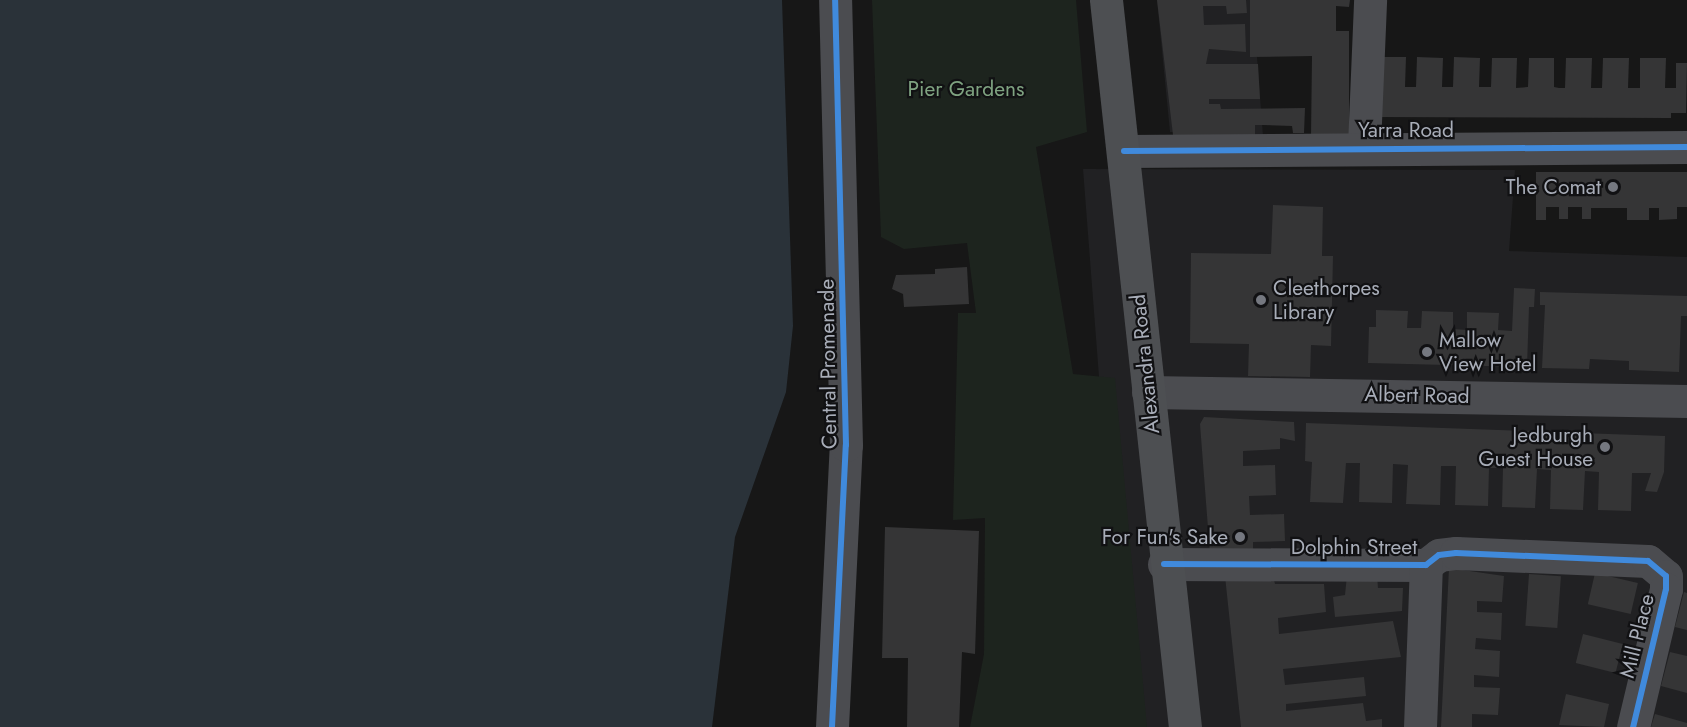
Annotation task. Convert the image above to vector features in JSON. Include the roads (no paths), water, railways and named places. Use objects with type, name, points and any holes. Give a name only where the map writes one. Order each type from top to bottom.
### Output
[{"type":"main road","name":"Alexandra Road","points":[[1106,0],[1124,151],[1164,564],[1185,727]]},
{"type":"street","name":"Central Promenade","points":[[832,727],[846,445],[835,0]]},
{"type":"street","points":[[1364,146],[1370,0]]},
{"type":"street","name":"Yarra Road","points":[[1124,151],[1364,146],[1687,147]]},
{"type":"street","name":"Albert Road","points":[[1148,392],[1687,401]]},
{"type":"street","name":"Dolphin Street","points":[[1164,564],[1426,566],[1438,555],[1456,553],[1648,561]]},
{"type":"street","name":"Mill Place","points":[[1633,727],[1666,589],[1666,576],[1648,561]]},
{"type":"street","name":"Dolphin Street","points":[[1420,727],[1426,566]]},
{"type":"place","name":"The Comat","points":[[1613,187]]},
{"type":"place","name":"Cleethorpes Library","points":[[1261,300]]},
{"type":"place","name":"Mallow View Hotel","points":[[1427,352]]},
{"type":"place","name":"Jedburgh Guest House","points":[[1605,447]]},
{"type":"place","name":"For Fun's Sake","points":[[1240,537]]},
{"type":"park label","name":"Pier Gardens","points":[[966,89]]}]
